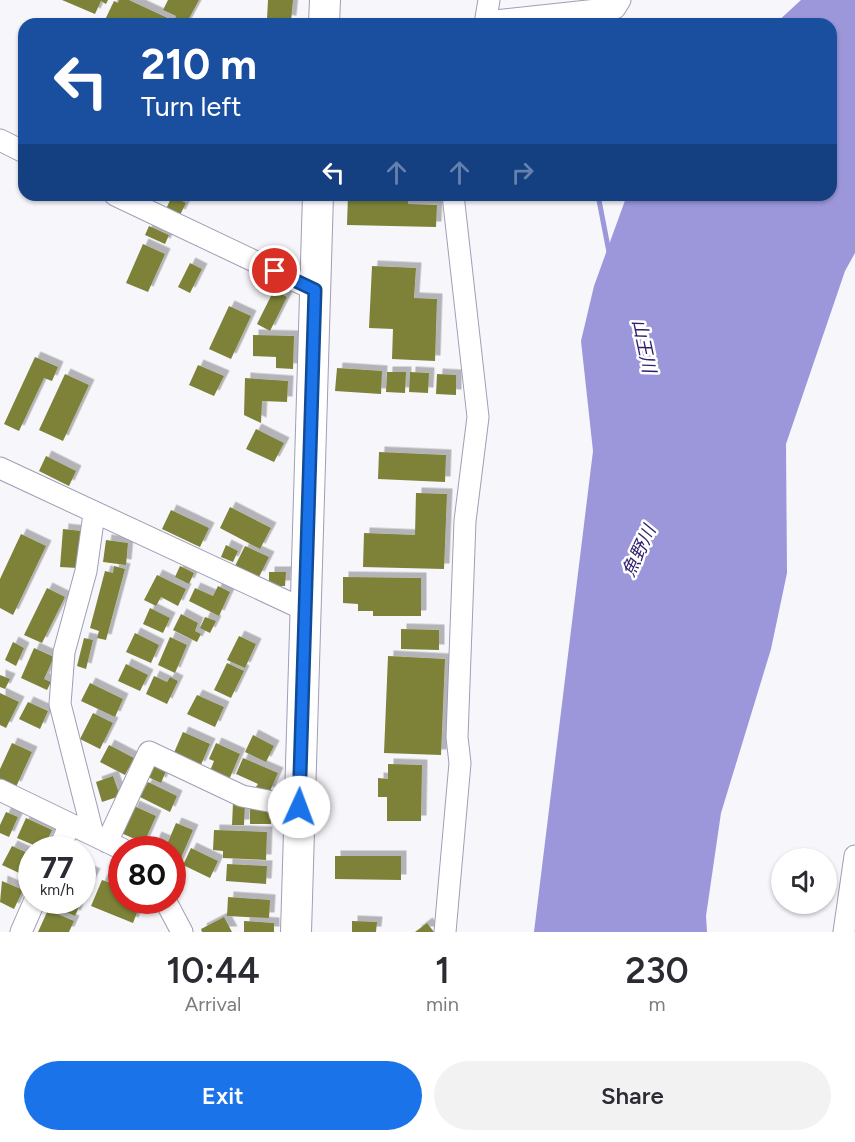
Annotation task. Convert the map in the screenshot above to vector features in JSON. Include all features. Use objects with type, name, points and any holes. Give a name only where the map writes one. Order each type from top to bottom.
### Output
[{"type":"highway","points":[[324,18],[325,0]]},
{"type":"highway","points":[[296,932],[318,201]]},
{"type":"street","points":[[486,18],[489,0]]},
{"type":"street","points":[[535,18],[615,8],[620,0]]},
{"type":"street","points":[[0,140],[18,149]]},
{"type":"street","points":[[128,201],[315,290]]},
{"type":"street","points":[[445,932],[460,763],[457,737],[465,521],[478,417],[454,201]]},
{"type":"street","points":[[0,468],[94,514],[305,610]]},
{"type":"street","points":[[94,514],[87,571],[64,652],[60,704],[107,842]]},
{"type":"street","points":[[107,842],[149,752],[242,796],[299,807]]},
{"type":"street","points":[[0,790],[107,842]]},
{"type":"street","points":[[64,836],[70,824]]},
{"type":"street","points":[[844,932],[855,856]]},
{"type":"street","points":[[21,932],[29,914]]},
{"type":"street","points":[[172,914],[182,932]]},
{"type":"water","name":"魚野川","points":[[801,0],[855,0],[855,253],[845,271],[786,444],[787,573],[771,649],[721,813],[706,916],[707,932],[534,932],[593,451],[581,341],[594,286],[625,201],[837,201],[837,18],[782,18]]},
{"type":"building","points":[[62,0],[108,0],[106,4],[101,1],[95,14]]},
{"type":"building","points":[[119,0],[129,0],[168,18],[106,18],[114,1],[118,3]]},
{"type":"building","points":[[168,0],[199,0],[189,18],[175,18],[176,16],[163,10]]},
{"type":"building","points":[[268,0],[293,0],[291,18],[267,18]]},
{"type":"building","points":[[170,201],[186,203],[180,215],[166,209]]},
{"type":"building","points":[[348,201],[408,201],[408,204],[437,205],[436,227],[347,225]]},
{"type":"building","points":[[149,226],[169,235],[165,244],[145,235]]},
{"type":"building","points":[[143,244],[165,254],[148,292],[126,283]]},
{"type":"building","points":[[190,263],[202,269],[190,293],[178,287]]},
{"type":"building","points":[[372,266],[416,268],[414,298],[437,299],[435,361],[392,359],[393,329],[369,328]]},
{"type":"building","points":[[274,290],[287,297],[270,331],[257,324]]},
{"type":"building","points":[[229,306],[251,316],[231,359],[209,349]]},
{"type":"building","points":[[253,335],[294,336],[293,369],[276,368],[276,357],[253,356]]},
{"type":"building","points":[[35,357],[58,367],[52,381],[44,378],[19,431],[4,424]]},
{"type":"building","points":[[198,365],[224,376],[214,396],[189,385]]},
{"type":"building","points":[[337,368],[382,371],[381,394],[335,391]]},
{"type":"building","points":[[387,372],[406,372],[405,393],[386,392]]},
{"type":"building","points":[[410,372],[429,373],[428,393],[409,392]]},
{"type":"building","points":[[65,374],[89,385],[63,441],[39,430]]},
{"type":"building","points":[[437,374],[456,375],[456,395],[436,394]]},
{"type":"building","points":[[245,378],[288,381],[287,402],[262,401],[261,423],[244,415]]},
{"type":"building","points":[[256,429],[284,443],[274,462],[246,449]]},
{"type":"building","points":[[379,452],[446,455],[445,482],[378,479]]},
{"type":"building","points":[[46,456],[76,471],[69,486],[39,471]]},
{"type":"building","points":[[416,493],[447,494],[444,569],[363,567],[364,533],[415,535]]},
{"type":"building","points":[[230,507],[271,528],[260,549],[220,528]]},
{"type":"building","points":[[171,510],[209,528],[200,547],[162,529]]},
{"type":"building","points":[[63,529],[81,531],[78,568],[60,567]]},
{"type":"building","points":[[21,534],[46,546],[13,615],[0,608],[0,579]]},
{"type":"building","points":[[106,540],[128,543],[126,565],[103,562]]},
{"type":"building","points":[[226,545],[238,551],[233,562],[221,557]]},
{"type":"building","points":[[245,546],[269,557],[259,577],[235,566]]},
{"type":"building","points":[[114,566],[125,569],[106,640],[97,638],[99,631],[90,628],[105,571],[113,573]]},
{"type":"building","points":[[180,566],[194,573],[189,584],[175,577]]},
{"type":"building","points":[[269,572],[286,572],[285,586],[269,586]]},
{"type":"building","points":[[157,575],[186,589],[178,606],[161,597],[156,606],[144,600]]},
{"type":"building","points":[[343,577],[421,578],[421,616],[373,616],[373,611],[358,611],[358,604],[343,603]]},
{"type":"building","points":[[218,586],[230,592],[219,616],[189,601],[195,588],[213,596]]},
{"type":"building","points":[[47,588],[65,597],[42,643],[24,635]]},
{"type":"building","points":[[150,608],[170,618],[163,633],[143,624]]},
{"type":"building","points":[[181,614],[198,623],[195,631],[201,634],[197,642],[173,630]]},
{"type":"building","points":[[205,617],[216,621],[210,633],[200,628]]},
{"type":"building","points":[[401,629],[439,630],[439,650],[401,649]]},
{"type":"building","points":[[135,633],[159,645],[151,663],[126,652]]},
{"type":"building","points":[[239,636],[256,644],[245,668],[227,660]]},
{"type":"building","points":[[170,637],[187,645],[175,673],[158,665]]},
{"type":"building","points":[[84,638],[93,640],[86,669],[77,666]]},
{"type":"building","points":[[13,642],[24,648],[16,666],[5,660]]},
{"type":"building","points":[[34,648],[54,657],[44,679],[51,682],[47,690],[21,678]]},
{"type":"building","points":[[388,656],[445,659],[441,755],[384,753]]},
{"type":"building","points":[[227,663],[244,671],[231,698],[214,690]]},
{"type":"building","points":[[126,664],[148,675],[140,691],[118,681]]},
{"type":"building","points":[[0,675],[10,679],[5,689],[0,687]]},
{"type":"building","points":[[154,676],[167,682],[170,677],[178,681],[167,704],[146,694]]},
{"type":"building","points":[[90,683],[123,699],[115,717],[81,701]]},
{"type":"building","points":[[0,693],[19,702],[6,728],[0,725]]},
{"type":"building","points":[[197,695],[224,707],[215,727],[187,714]]},
{"type":"building","points":[[28,702],[48,711],[40,729],[19,719]]},
{"type":"building","points":[[93,713],[113,723],[100,749],[80,739]]},
{"type":"building","points":[[183,732],[210,744],[200,767],[173,755]]},
{"type":"building","points":[[253,735],[274,746],[266,762],[245,752]]},
{"type":"building","points":[[12,743],[32,752],[16,787],[0,780],[0,769]]},
{"type":"building","points":[[216,743],[240,754],[229,780],[210,771],[214,761],[209,759]]},
{"type":"building","points":[[109,745],[134,758],[125,775],[100,762]]},
{"type":"building","points":[[243,758],[278,773],[269,793],[256,787],[258,784],[236,774]]},
{"type":"building","points":[[388,764],[422,765],[421,821],[387,821],[387,797],[378,797],[378,778],[388,779]]},
{"type":"building","points":[[154,765],[166,771],[161,783],[148,777]]},
{"type":"building","points":[[113,776],[120,796],[102,802],[96,782]]},
{"type":"building","points":[[148,782],[177,796],[170,812],[140,797]]},
{"type":"building","points":[[233,803],[245,803],[244,825],[232,825]]},
{"type":"building","points":[[134,806],[156,816],[147,836],[128,836],[121,833]]},
{"type":"building","points":[[250,809],[271,809],[271,824],[250,824]]},
{"type":"building","points":[[6,812],[18,817],[9,837],[0,833],[0,825]]},
{"type":"building","points":[[26,818],[52,830],[49,836],[18,836],[17,838]]},
{"type":"building","points":[[176,823],[193,830],[186,846],[186,836],[171,836]]},
{"type":"building","points":[[214,830],[267,832],[266,860],[223,858],[223,851],[213,850]]},
{"type":"building","points":[[12,846],[18,849],[18,872],[2,865]]},
{"type":"building","points":[[191,848],[218,861],[210,878],[186,866],[186,859]]},
{"type":"building","points":[[335,856],[401,856],[401,880],[335,879]]},
{"type":"building","points":[[227,864],[267,866],[266,884],[226,881]]},
{"type":"building","points":[[102,880],[108,882],[108,913],[96,908],[96,894]]},
{"type":"building","points":[[2,881],[18,888],[18,901],[14,909],[0,902]]},
{"type":"building","points":[[228,897],[270,900],[269,918],[227,916]]},
{"type":"building","points":[[46,914],[57,914],[74,921],[69,932],[38,932]]},
{"type":"building","points":[[111,914],[137,914],[133,923]]},
{"type":"building","points":[[224,917],[232,932],[202,932],[201,929]]},
{"type":"building","points":[[244,921],[274,923],[274,932],[244,932]]},
{"type":"building","points":[[352,921],[377,922],[376,932],[352,932]]},
{"type":"building","points":[[427,923],[434,932],[415,932]]},
{"type":"waterway","name":"山王川","points":[[599,201],[609,252]]},
{"type":"route","points":[[275,271],[315,290],[299,807]]}]
